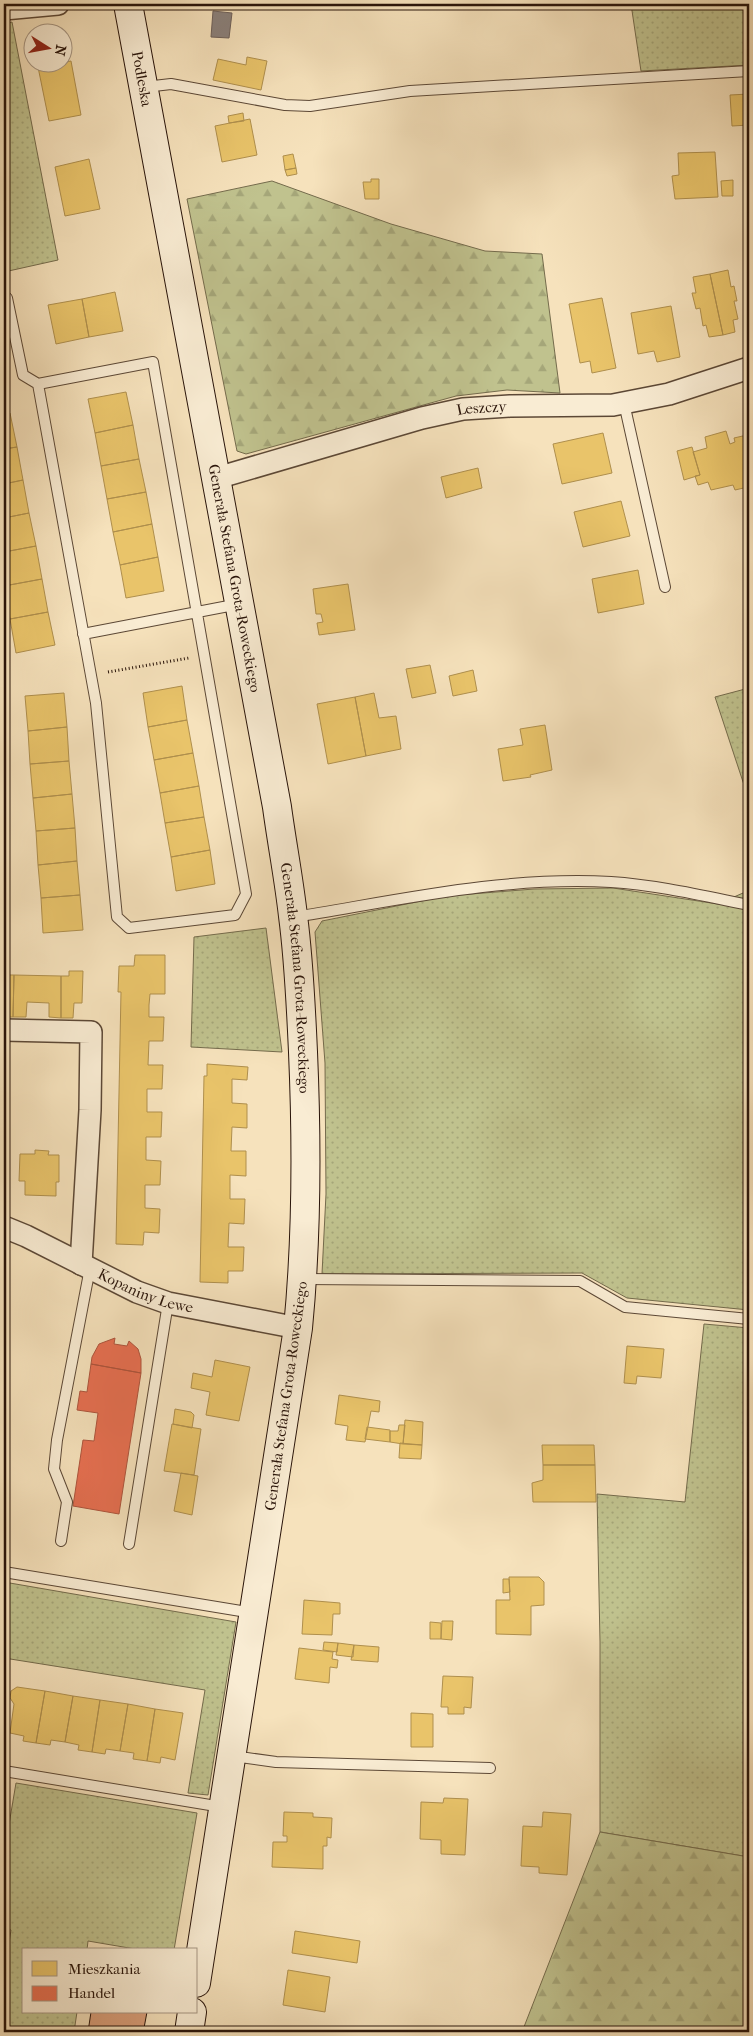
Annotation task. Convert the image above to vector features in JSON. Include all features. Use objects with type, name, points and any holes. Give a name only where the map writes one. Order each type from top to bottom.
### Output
[{"type":"street","points":[[4,9],[21,9],[58,4]]},
{"type":"street","name":"Podleska","points":[[128,4],[157,153]]},
{"type":"street","name":"Generała Stefana Grota-Roweckiego","points":[[157,153],[277,807],[294,917],[306,1100],[307,1183],[303,1279],[298,1328],[198,1971]]},
{"type":"street","name":"Leszczy","points":[[217,478],[422,418],[463,409],[624,403],[669,394],[749,368]]},
{"type":"street","points":[[4,1030],[91,1032],[86,1266]]},
{"type":"street","name":"Kopaniny Lewe","points":[[4,1226],[137,1292],[168,1303],[298,1328]]},
{"type":"street","points":[[189,2032],[192,2014]]},
{"type":"lane","points":[[144,87],[171,84],[285,106],[310,106],[410,91],[749,71]]},
{"type":"lane","points":[[7,298],[23,375],[38,384],[153,362],[246,894],[235,915],[129,928],[117,916],[96,703],[38,384]]},
{"type":"lane","points":[[624,403],[665,587]]},
{"type":"lane","points":[[83,634],[240,604]]},
{"type":"lane","points":[[294,917],[446,891],[534,882],[611,882],[678,890],[749,905]]},
{"type":"lane","points":[[61,1541],[67,1502],[54,1469],[57,1440],[86,1266]]},
{"type":"lane","points":[[303,1279],[580,1281],[625,1307],[749,1319]]},
{"type":"lane","points":[[129,1544],[168,1303]]},
{"type":"lane","points":[[4,1572],[254,1613]]},
{"type":"lane","points":[[232,1756],[276,1762],[490,1768]]},
{"type":"lane","points":[[4,1771],[224,1808]]},
{"type":"path","points":[[91,675],[205,655]]},
{"type":"green space","points":[[631,4],[749,4],[749,65],[641,71]]},
{"type":"green space","points":[[12,22],[58,260],[4,272],[4,24]]},
{"type":"green space","points":[[272,181],[391,224],[485,251],[542,254],[560,393],[507,390],[456,396],[246,454],[237,451],[187,199]]},
{"type":"green space","points":[[749,688],[749,800],[715,697]]},
{"type":"green space","points":[[613,888],[718,904],[743,893],[749,893],[749,1310],[627,1298],[582,1273],[322,1274],[326,1194],[325,1063],[315,932],[322,921],[446,896],[534,889]]},
{"type":"green space","points":[[266,928],[282,1052],[191,1047],[194,937]]},
{"type":"green space","points":[[704,1324],[749,1328],[749,1857],[600,1832],[600,1642],[597,1494],[685,1502]]},
{"type":"green space","points":[[4,1582],[236,1622],[208,1795],[188,1793],[205,1690],[4,1658]]},
{"type":"green space","points":[[16,1783],[197,1813],[174,1948],[129,1948],[88,1941],[87,1948],[22,1948],[22,2014],[77,2014],[74,2032],[4,2032],[4,1976],[11,1930],[4,1928],[4,1854]]},
{"type":"green space","points":[[600,1832],[749,1857],[749,2032],[522,2032]]},
{"type":"building: Mieszkania","points":[[247,57],[267,61],[261,90],[213,80],[218,59],[246,65]]},
{"type":"building: Mieszkania","points":[[72,66],[81,115],[49,121],[39,72],[72,72]]},
{"type":"building: Mieszkania","points":[[749,94],[749,125],[732,126],[730,95]]},
{"type":"building: Mieszkania","points":[[243,113],[244,121],[229,123],[228,116]]},
{"type":"building: Mieszkania","points":[[250,119],[257,155],[222,162],[215,126]]},
{"type":"building: Mieszkania","points":[[715,152],[718,197],[675,199],[672,176],[679,175],[678,153]]},
{"type":"building: Mieszkania","points":[[293,154],[296,168],[285,170],[283,156]]},
{"type":"building: Mieszkania","points":[[89,159],[100,209],[65,216],[55,167]]},
{"type":"building: Mieszkania","points":[[296,168],[297,174],[287,176],[285,170]]},
{"type":"building: Mieszkania","points":[[371,179],[379,179],[379,199],[365,199],[363,182],[371,182]]},
{"type":"building: Mieszkania","points":[[733,180],[733,196],[722,196],[721,181]]},
{"type":"building: Mieszkania","points":[[728,270],[731,287],[734,286],[737,301],[734,301],[738,319],[733,320],[735,332],[723,335],[710,274]]},
{"type":"building: Mieszkania","points":[[710,274],[723,335],[709,337],[706,325],[703,326],[700,308],[696,309],[692,293],[696,293],[693,277]]},
{"type":"building: Mieszkania","points":[[115,292],[123,331],[89,337],[82,299]]},
{"type":"building: Mieszkania","points":[[602,298],[616,368],[592,373],[590,361],[580,363],[569,304]]},
{"type":"building: Mieszkania","points":[[82,299],[89,337],[56,344],[48,305]]},
{"type":"building: Mieszkania","points":[[671,306],[680,357],[657,362],[654,351],[638,354],[631,313]]},
{"type":"building: Mieszkania","points":[[126,392],[133,425],[95,433],[88,399]]},
{"type":"building: Mieszkania","points":[[10,413],[17,447],[4,449],[4,414]]},
{"type":"building: Mieszkania","points":[[133,425],[139,459],[101,466],[95,433]]},
{"type":"building: Mieszkania","points":[[726,431],[730,444],[735,442],[734,438],[747,435],[749,442],[749,469],[744,471],[748,487],[735,490],[733,485],[711,490],[708,482],[698,485],[695,476],[700,475],[693,452],[707,448],[705,437]]},
{"type":"building: Mieszkania","points":[[603,433],[612,473],[562,484],[553,444]]},
{"type":"building: Mieszkania","points":[[17,447],[23,480],[4,484],[4,449]]},
{"type":"building: Mieszkania","points":[[692,447],[700,475],[684,480],[677,451]]},
{"type":"building: Mieszkania","points":[[139,459],[146,492],[107,499],[101,466]]},
{"type":"building: Mieszkania","points":[[478,468],[482,488],[446,498],[441,477]]},
{"type":"building: Mieszkania","points":[[23,480],[29,513],[4,518],[4,484]]},
{"type":"building: Mieszkania","points":[[146,492],[152,524],[113,532],[107,499]]},
{"type":"building: Mieszkania","points":[[621,501],[630,536],[583,547],[574,512]]},
{"type":"building: Mieszkania","points":[[29,513],[36,546],[4,552],[4,518]]},
{"type":"building: Mieszkania","points":[[152,524],[158,557],[120,565],[113,532]]},
{"type":"building: Mieszkania","points":[[36,546],[42,579],[4,586],[4,552]]},
{"type":"building: Mieszkania","points":[[158,557],[164,591],[126,598],[120,565]]},
{"type":"building: Mieszkania","points":[[638,570],[644,604],[598,613],[592,579]]},
{"type":"building: Mieszkania","points":[[42,579],[48,612],[10,619],[4,586]]},
{"type":"building: Mieszkania","points":[[348,584],[355,630],[319,635],[317,623],[323,622],[321,614],[316,614],[313,589]]},
{"type":"building: Mieszkania","points":[[48,612],[55,645],[16,653],[10,619]]},
{"type":"building: Mieszkania","points":[[430,665],[436,693],[412,698],[406,669]]},
{"type":"building: Mieszkania","points":[[473,670],[477,691],[453,696],[449,676]]},
{"type":"building: Mieszkania","points":[[182,686],[187,720],[148,727],[143,693]]},
{"type":"building: Mieszkania","points":[[64,693],[67,727],[28,731],[25,696]]},
{"type":"building: Mieszkania","points":[[374,693],[379,718],[396,716],[401,749],[366,756],[355,697]]},
{"type":"building: Mieszkania","points":[[355,697],[366,756],[328,764],[317,704]]},
{"type":"building: Mieszkania","points":[[187,720],[193,753],[154,760],[148,727]]},
{"type":"building: Mieszkania","points":[[545,725],[552,770],[530,775],[531,777],[503,781],[498,749],[523,745],[520,729]]},
{"type":"building: Mieszkania","points":[[67,727],[69,761],[30,764],[28,731]]},
{"type":"building: Mieszkania","points":[[193,753],[199,786],[160,793],[154,760]]},
{"type":"building: Mieszkania","points":[[69,761],[72,794],[33,798],[30,764]]},
{"type":"building: Mieszkania","points":[[199,786],[204,817],[165,823],[160,793]]},
{"type":"building: Mieszkania","points":[[72,794],[75,828],[36,831],[33,798]]},
{"type":"building: Mieszkania","points":[[204,817],[210,850],[171,857],[165,823]]},
{"type":"building: Mieszkania","points":[[75,828],[77,861],[38,865],[36,831]]},
{"type":"building: Mieszkania","points":[[210,850],[215,884],[176,891],[171,857]]},
{"type":"building: Mieszkania","points":[[77,861],[80,895],[41,898],[38,865]]},
{"type":"building: Mieszkania","points":[[80,895],[83,930],[43,933],[41,898]]},
{"type":"building: Mieszkania","points":[[135,955],[165,955],[165,994],[150,994],[149,1005],[149,1017],[164,1017],[163,1041],[149,1041],[148,1065],[163,1065],[162,1089],[147,1089],[147,1112],[162,1112],[161,1137],[146,1137],[146,1160],[161,1161],[160,1185],[145,1185],[145,1208],[160,1209],[159,1233],[144,1232],[143,1245],[116,1244],[121,992],[118,992],[119,966],[134,966]]},
{"type":"building: Mieszkania","points":[[4,970],[7,970],[7,975],[14,975],[13,1017],[4,1017]]},
{"type":"building: Mieszkania","points":[[69,971],[83,971],[82,1003],[74,1003],[73,1018],[61,1018],[61,976],[69,976]]},
{"type":"building: Mieszkania","points":[[14,975],[61,976],[61,1018],[49,1017],[49,1003],[27,1002],[26,1017],[13,1017]]},
{"type":"building: Mieszkania","points":[[207,1064],[248,1067],[247,1080],[232,1079],[232,1103],[247,1104],[247,1128],[232,1127],[231,1151],[246,1151],[246,1176],[230,1175],[230,1199],[245,1199],[244,1224],[229,1223],[228,1247],[244,1247],[243,1271],[228,1271],[228,1283],[200,1282],[204,1076],[207,1076]]},
{"type":"building: Mieszkania","points":[[35,1150],[49,1151],[48,1155],[59,1155],[59,1182],[56,1182],[56,1196],[25,1195],[25,1181],[19,1181],[20,1154],[35,1154]]},
{"type":"building: Mieszkania","points":[[627,1346],[664,1349],[661,1378],[637,1376],[636,1384],[624,1383]]},
{"type":"building: Mieszkania","points":[[215,1360],[250,1367],[239,1421],[206,1415],[210,1392],[191,1388],[193,1373],[212,1377]]},
{"type":"building: Mieszkania","points":[[339,1395],[380,1401],[379,1412],[371,1411],[365,1442],[346,1440],[348,1426],[335,1424]]},
{"type":"building: Mieszkania","points":[[175,1409],[191,1412],[194,1415],[192,1428],[173,1424]]},
{"type":"building: Mieszkania","points":[[405,1420],[423,1422],[422,1445],[403,1444]]},
{"type":"building: Mieszkania","points":[[172,1424],[201,1429],[194,1475],[164,1471]]},
{"type":"building: Mieszkania","points":[[399,1425],[405,1425],[403,1444],[390,1442],[390,1431],[398,1431]]},
{"type":"building: Mieszkania","points":[[367,1427],[390,1430],[390,1442],[365,1439]]},
{"type":"building: Mieszkania","points":[[400,1443],[422,1445],[421,1459],[399,1458]]},
{"type":"building: Mieszkania","points":[[542,1445],[594,1445],[595,1465],[543,1465]]},
{"type":"building: Mieszkania","points":[[543,1465],[595,1465],[596,1502],[533,1502],[532,1483],[543,1480]]},
{"type":"building: Mieszkania","points":[[181,1473],[198,1476],[192,1515],[174,1511]]},
{"type":"building: Mieszkania","points":[[509,1577],[539,1577],[544,1582],[544,1605],[531,1606],[531,1635],[496,1634],[496,1600],[510,1600]]},
{"type":"building: Mieszkania","points":[[503,1579],[509,1579],[510,1592],[503,1593]]},
{"type":"building: Mieszkania","points":[[304,1600],[340,1603],[340,1614],[333,1614],[332,1635],[302,1634]]},
{"type":"building: Mieszkania","points":[[442,1621],[453,1621],[452,1640],[441,1639]]},
{"type":"building: Mieszkania","points":[[430,1622],[441,1623],[441,1639],[430,1639]]},
{"type":"building: Mieszkania","points":[[324,1642],[338,1643],[337,1652],[323,1650]]},
{"type":"building: Mieszkania","points":[[338,1643],[354,1645],[353,1657],[336,1655]]},
{"type":"building: Mieszkania","points":[[354,1645],[379,1647],[378,1662],[351,1660]]},
{"type":"building: Mieszkania","points":[[299,1648],[333,1652],[332,1659],[338,1660],[337,1668],[330,1667],[329,1683],[295,1679]]},
{"type":"building: Mieszkania","points":[[443,1676],[473,1677],[471,1708],[464,1707],[464,1714],[448,1714],[448,1707],[441,1707]]},
{"type":"building: Mieszkania","points":[[17,1687],[45,1691],[36,1743],[23,1741],[24,1736],[10,1733],[14,1704],[10,1698],[11,1691]]},
{"type":"building: Mieszkania","points":[[45,1691],[73,1696],[65,1742],[51,1740],[50,1745],[36,1743]]},
{"type":"building: Mieszkania","points":[[73,1696],[100,1700],[92,1752],[78,1750],[79,1745],[65,1742]]},
{"type":"building: Mieszkania","points":[[100,1700],[128,1704],[120,1751],[106,1749],[105,1754],[92,1752]]},
{"type":"building: Mieszkania","points":[[128,1704],[155,1709],[147,1761],[133,1759],[134,1753],[120,1751]]},
{"type":"building: Mieszkania","points":[[155,1709],[183,1713],[175,1760],[161,1757],[160,1763],[147,1761]]},
{"type":"building: Mieszkania","points":[[411,1713],[433,1714],[433,1747],[411,1747]]},
{"type":"building: Mieszkania","points":[[444,1798],[468,1799],[465,1855],[441,1854],[441,1840],[420,1839],[421,1802],[443,1803]]},
{"type":"building: Mieszkania","points":[[284,1812],[313,1813],[313,1817],[332,1818],[331,1838],[327,1837],[327,1846],[323,1846],[323,1869],[272,1867],[273,1842],[287,1842],[287,1836],[283,1836]]},
{"type":"building: Mieszkania","points":[[543,1812],[571,1814],[567,1875],[539,1873],[539,1867],[521,1866],[523,1826],[542,1827]]},
{"type":"building: Mieszkania","points":[[295,1931],[360,1941],[357,1963],[292,1953]]},
{"type":"building: Mieszkania","points":[[288,1970],[330,1977],[325,2012],[283,2005]]},
{"type":"building: Handel","points":[[115,1338],[114,1344],[127,1346],[129,1341],[138,1349],[141,1359],[141,1373],[91,1364],[92,1357],[99,1344]]},
{"type":"building: Handel","points":[[91,1364],[141,1373],[119,1514],[73,1506],[83,1440],[94,1441],[98,1413],[77,1410],[80,1391],[87,1392]]},
{"type":"building: Przemysł","points":[[213,11],[232,13],[229,38],[211,37]]},
{"type":"building: Inne","points":[[91,2014],[147,2014],[144,2028],[148,2029],[148,2032],[88,2032]]}]
